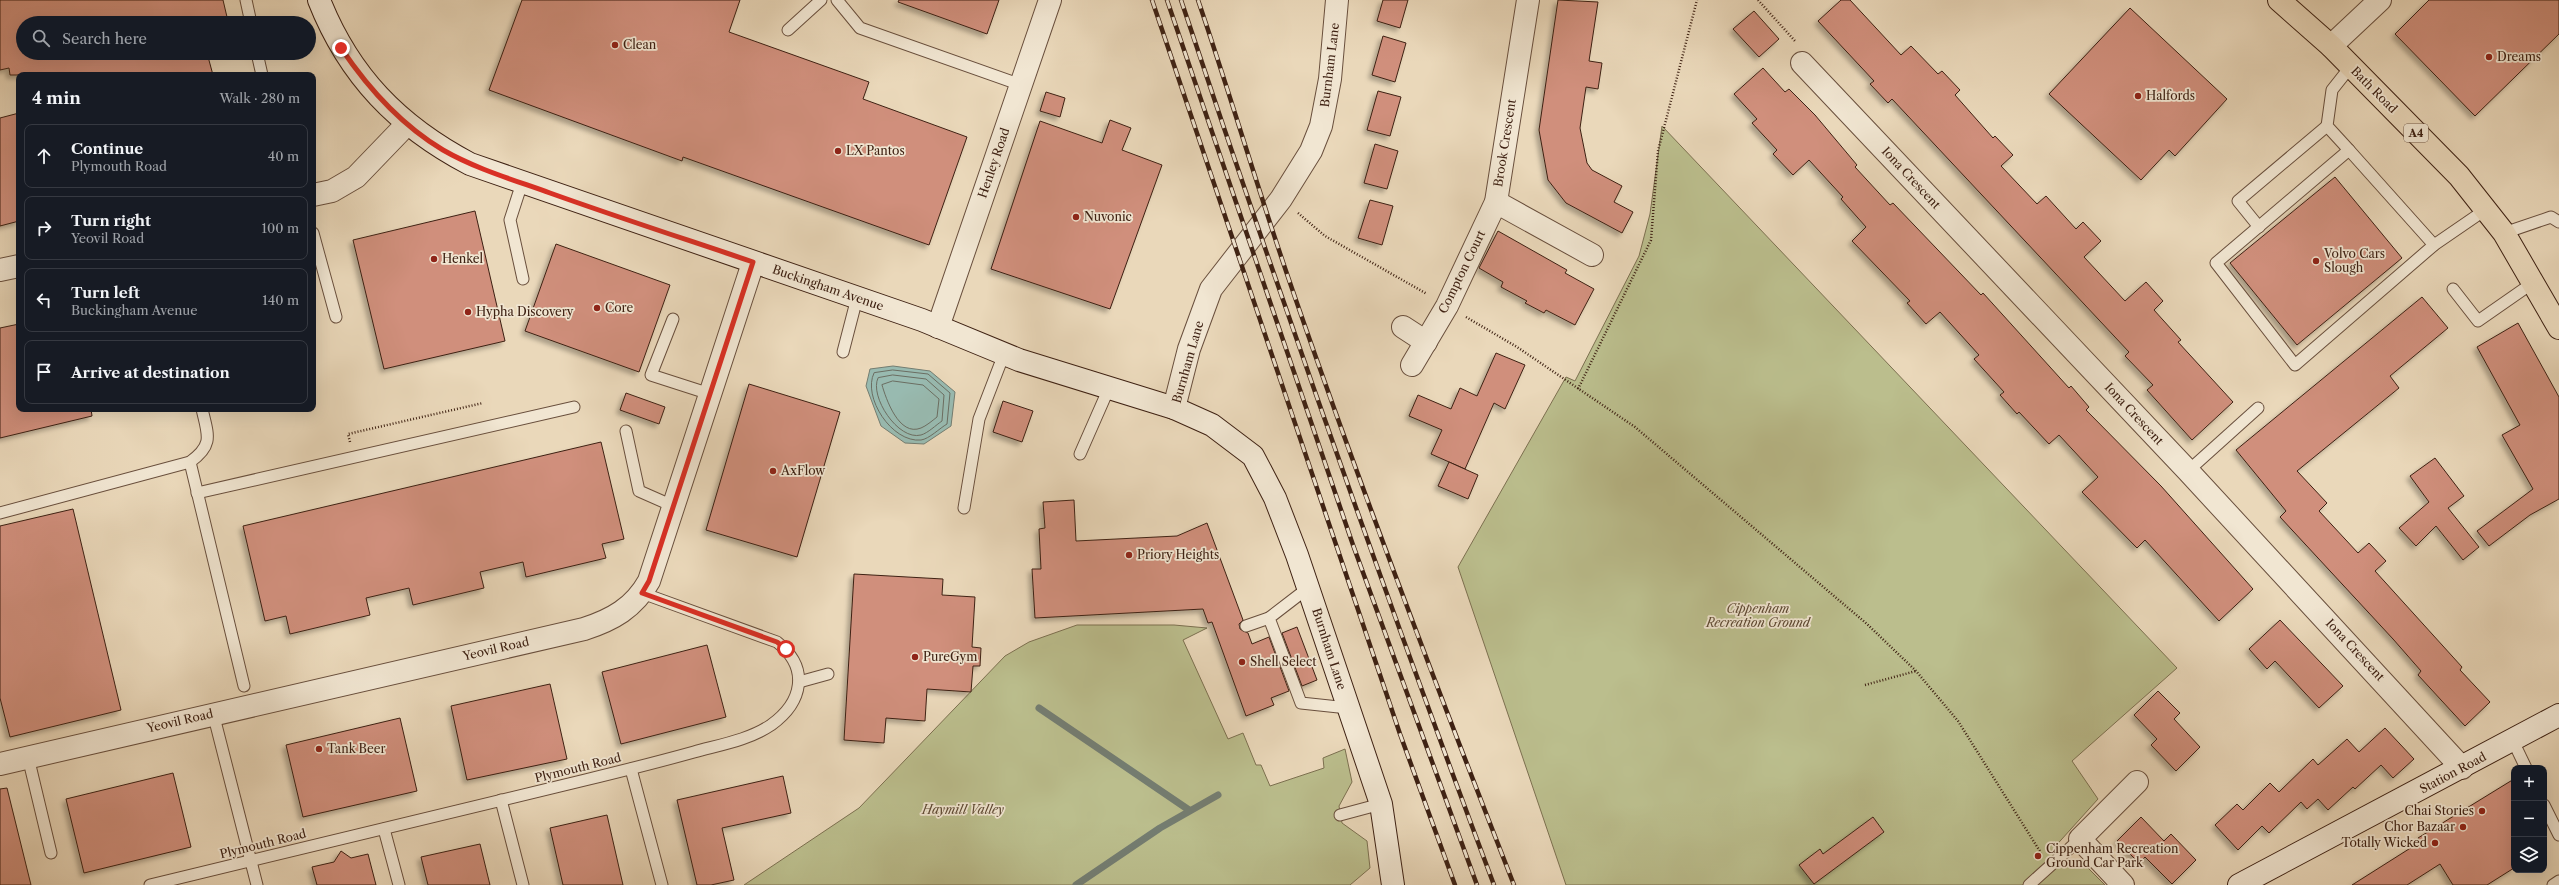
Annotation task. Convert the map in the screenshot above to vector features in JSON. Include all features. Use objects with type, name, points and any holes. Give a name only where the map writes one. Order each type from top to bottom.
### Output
[{"type":"main road","name":"Bath Road","points":[[2279,0],[2331,46],[2459,176],[2504,232],[2559,328]]},
{"type":"main road","name":"Bath Road","points":[[2534,282],[2559,304]]},
{"type":"street","name":"Buckingham Avenue","points":[[320,0],[341,48],[358,74],[374,92],[407,124],[450,153],[470,164],[857,298],[938,327],[1004,354],[1174,408]]},
{"type":"street","name":"Henley Road","points":[[938,327],[1050,0]]},
{"type":"street","name":"Burnham Lane","points":[[1337,0],[1330,79],[1321,126],[1311,152],[1281,199],[1211,289],[1190,348],[1174,408],[1212,425],[1253,456],[1275,498],[1308,588],[1381,804],[1393,885]]},
{"type":"street","name":"Brook Crescent","points":[[1528,0],[1496,202],[1592,255]]},
{"type":"street","points":[[2331,46],[2380,0]]},
{"type":"street","name":"Iona Crescent","points":[[1802,62],[2188,471],[2462,768]]},
{"type":"street","points":[[316,195],[332,191],[356,177],[407,124]]},
{"type":"street","name":"Compton Court","points":[[1412,365],[1447,306],[1496,202]]},
{"type":"street","name":"Yeovil Road","points":[[0,764],[212,713],[584,630],[623,612],[642,593],[649,581],[753,262]]},
{"type":"street","points":[[0,270],[16,267]]},
{"type":"street","points":[[1403,327],[1426,342]]},
{"type":"street","name":"Station Road","points":[[2240,885],[2513,741],[2559,715]]},
{"type":"street","points":[[2122,885],[2080,840],[2137,782]]},
{"type":"lane","points":[[246,0],[249,16]]},
{"type":"lane","points":[[788,30],[821,0]]},
{"type":"lane","points":[[837,0],[860,28],[1021,85]]},
{"type":"lane","points":[[259,60],[261,72]]},
{"type":"lane","points":[[2259,227],[2238,201],[2327,126],[2332,90],[2351,66]]},
{"type":"lane","points":[[2327,126],[2434,245]]},
{"type":"lane","points":[[2349,150],[2216,263],[2295,364],[2434,245],[2485,210]]},
{"type":"lane","points":[[522,183],[510,220],[524,279]]},
{"type":"lane","points":[[2504,232],[2551,217],[2559,222]]},
{"type":"lane","points":[[316,244],[336,317]]},
{"type":"lane","points":[[2453,289],[2478,321],[2534,282]]},
{"type":"lane","points":[[843,352],[857,298]]},
{"type":"lane","points":[[673,319],[651,375],[710,394]]},
{"type":"lane","points":[[964,508],[979,419],[1004,354]]},
{"type":"lane","points":[[1080,454],[1109,388]]},
{"type":"lane","points":[[197,493],[574,407]]},
{"type":"lane","points":[[2188,471],[2258,408]]},
{"type":"lane","points":[[0,513],[190,462],[202,454],[209,440],[203,412]]},
{"type":"lane","points":[[626,431],[639,491],[673,506]]},
{"type":"lane","points":[[190,462],[244,686]]},
{"type":"lane","points":[[1246,626],[1269,618],[1308,588]]},
{"type":"lane","points":[[642,593],[777,642],[792,658],[798,670],[799,682],[828,674]]},
{"type":"lane","points":[[1269,618],[1301,703],[1348,708]]},
{"type":"lane","name":"Plymouth Road","points":[[150,885],[631,769],[738,740],[770,725],[792,705],[799,682]]},
{"type":"lane","points":[[212,713],[257,885]]},
{"type":"lane","points":[[2513,741],[2525,765]]},
{"type":"lane","points":[[28,757],[52,853]]},
{"type":"lane","points":[[631,769],[662,885]]},
{"type":"lane","points":[[501,800],[523,885]]},
{"type":"lane","points":[[1340,815],[1381,804]]},
{"type":"lane","points":[[2547,811],[2559,835]]},
{"type":"lane","points":[[384,828],[399,885]]},
{"type":"lane","points":[[2029,885],[2080,840]]},
{"type":"lane","points":[[2553,885],[2559,881]]},
{"type":"path","points":[[1578,389],[1651,240],[1658,152],[1697,0]]},
{"type":"path","points":[[1758,0],[1802,62]]},
{"type":"path","points":[[1281,199],[1325,236],[1517,347],[1635,428],[1867,624],[1916,671],[1958,721],[2050,866]]},
{"type":"path","points":[[1865,685],[1916,671]]},
{"type":"green space","name":"Cippenham Recreation Ground","points":[[1662,126],[2177,668],[2072,761],[2098,799],[2052,850],[2061,864],[2085,865],[2105,885],[1566,885],[1458,567],[1566,377],[1575,381],[1639,256],[1650,214]]},
{"type":"green space","name":"Haymill Valley","points":[[1077,625],[1174,625],[1207,628],[1183,640],[1228,739],[1243,733],[1256,765],[1261,765],[1270,786],[1324,768],[1323,758],[1345,749],[1352,782],[1339,806],[1342,823],[1367,841],[1370,868],[1350,885],[744,885],[859,808],[1005,656],[1029,642]]},
{"type":"water","points":[[893,366],[930,371],[955,392],[951,426],[924,444],[905,443],[881,426],[866,386],[870,369]]},
{"type":"building","points":[[0,0],[223,0],[227,16],[16,16],[16,60],[209,60],[212,72],[16,72],[16,75],[10,75],[9,68],[0,70]]},
{"type":"building","points":[[522,0],[740,0],[729,32],[869,82],[863,99],[967,137],[929,245],[683,157],[682,161],[489,90]]},
{"type":"building","points":[[899,0],[999,0],[987,34],[898,2]]},
{"type":"building","points":[[1383,0],[1408,0],[1400,28],[1377,21]]},
{"type":"building","points":[[1558,0],[1598,2],[1589,61],[1602,63],[1598,89],[1586,87],[1580,128],[1587,163],[1592,170],[1622,186],[1614,202],[1633,212],[1622,233],[1566,203],[1548,180],[1539,130]]},
{"type":"building","points":[[1841,0],[1850,0],[1901,55],[1911,46],[1938,74],[1942,71],[1960,90],[1955,95],[1993,138],[1995,136],[2013,155],[2001,166],[2037,204],[2046,196],[2076,229],[2083,222],[2101,241],[2084,257],[2125,301],[2146,282],[2163,301],[2154,310],[2181,340],[2178,342],[2233,402],[2192,440],[2147,390],[2153,385],[2125,356],[2129,352],[1892,99],[1888,103],[1870,84],[1874,81],[1818,21]]},
{"type":"building","points":[[2429,0],[2559,0],[2559,34],[2475,116],[2395,34]]},
{"type":"building","name":"Halfords","points":[[2130,8],[2227,99],[2175,156],[2169,150],[2141,180],[2049,94]]},
{"type":"building","points":[[1754,11],[1779,39],[1759,57],[1733,29]]},
{"type":"building","points":[[1383,36],[1406,43],[1395,82],[1372,75]]},
{"type":"building","points":[[1763,68],[1785,92],[1789,89],[1815,115],[1857,165],[1855,167],[1890,205],[1893,203],[1981,295],[1983,293],[2069,388],[2071,386],[2089,407],[2086,410],[2161,486],[2253,589],[2219,621],[2145,540],[2137,548],[2082,492],[2098,477],[2059,435],[2049,444],[2019,412],[2017,414],[2000,395],[2004,392],[1974,359],[1979,355],[1940,312],[1926,324],[1907,303],[1910,301],[1852,241],[1866,227],[1841,199],[1843,197],[1809,160],[1793,175],[1773,154],[1777,150],[1752,123],[1757,119],[1734,94]]},
{"type":"building","points":[[1378,91],[1401,97],[1390,136],[1367,130]]},
{"type":"building","points":[[1046,92],[1065,98],[1060,117],[1040,111]]},
{"type":"building","points":[[16,114],[16,222],[0,226],[0,118]]},
{"type":"building","name":"Nuvonic","points":[[1110,120],[1131,128],[1122,150],[1162,165],[1110,309],[991,269],[1040,121],[1102,143]]},
{"type":"building","points":[[1375,144],[1398,151],[1387,189],[1364,183]]},
{"type":"building","name":"Volvo Cars Slough","points":[[2335,177],[2402,258],[2297,345],[2230,263]]},
{"type":"building","points":[[1370,200],[1393,206],[1382,245],[1358,238]]},
{"type":"building","points":[[475,211],[505,341],[384,369],[353,240]]},
{"type":"building","points":[[1498,231],[1567,270],[1565,273],[1594,289],[1575,325],[1546,310],[1544,313],[1525,303],[1527,301],[1501,287],[1503,282],[1479,268]]},
{"type":"building","name":"Core","points":[[556,244],[670,285],[639,372],[525,331]]},
{"type":"building","points":[[2422,297],[2448,328],[2390,376],[2399,388],[2297,471],[2327,503],[2319,511],[2358,553],[2369,543],[2386,561],[2375,571],[2462,667],[2460,670],[2490,702],[2465,726],[2418,675],[2421,671],[2393,639],[2280,517],[2286,511],[2236,450]]},
{"type":"building","points":[[2518,323],[2559,397],[2559,499],[2530,515],[2489,546],[2477,531],[2533,489],[2502,435],[2520,425],[2477,347]]},
{"type":"building","points":[[16,325],[16,412],[91,412],[92,416],[0,438],[0,328]]},
{"type":"building","points":[[1496,353],[1525,365],[1505,409],[1494,403],[1465,469],[1431,454],[1442,430],[1409,416],[1418,395],[1451,409],[1460,388],[1477,396]]},
{"type":"building","name":"AxFlow","points":[[749,384],[840,412],[797,557],[706,530]]},
{"type":"building","points":[[626,393],[665,407],[659,424],[620,410]]},
{"type":"building","points":[[1003,401],[1033,411],[1022,442],[993,432]]},
{"type":"building","points":[[601,442],[624,539],[602,544],[606,558],[526,577],[523,562],[480,572],[484,588],[413,605],[409,588],[366,598],[370,615],[290,634],[286,616],[265,621],[243,526]]},
{"type":"building","points":[[2435,458],[2464,496],[2448,508],[2479,547],[2463,560],[2436,526],[2416,546],[2399,528],[2429,502],[2410,476]]},
{"type":"building","points":[[1449,462],[1478,475],[1468,499],[1438,486]]},
{"type":"building","name":"Priory Heights","points":[[1074,500],[1076,541],[1177,536],[1207,523],[1243,620],[1239,624],[1240,629],[1248,633],[1252,644],[1269,637],[1289,691],[1271,698],[1274,705],[1246,716],[1212,622],[1208,623],[1203,609],[1035,618],[1032,569],[1041,569],[1039,529],[1045,528],[1043,502]]},
{"type":"building","points":[[73,509],[121,710],[10,737],[0,698],[0,526]]},
{"type":"building","name":"PureGym","points":[[854,574],[943,579],[942,595],[975,597],[972,647],[981,648],[980,666],[973,666],[971,692],[927,689],[925,721],[886,718],[884,743],[844,740]]},
{"type":"building","points":[[2280,620],[2343,686],[2319,708],[2275,661],[2267,669],[2249,649]]},
{"type":"building","points":[[1297,627],[1317,680],[1302,686],[1282,633]]},
{"type":"building","points":[[707,645],[726,717],[621,744],[602,672]]},
{"type":"building","points":[[550,684],[567,759],[467,780],[451,706]]},
{"type":"building","points":[[2158,691],[2180,713],[2174,719],[2200,747],[2176,771],[2151,745],[2157,739],[2134,715]]},
{"type":"building","points":[[400,718],[417,791],[303,817],[286,745]]},
{"type":"building","points":[[2385,728],[2414,759],[2393,778],[2381,765],[2355,789],[2353,787],[2328,810],[2318,799],[2307,809],[2301,802],[2269,833],[2262,826],[2238,850],[2215,825],[2237,804],[2243,810],[2270,783],[2279,792],[2313,759],[2318,765],[2347,739],[2359,752]]},
{"type":"building","points":[[173,773],[191,847],[84,873],[66,799]]},
{"type":"building","points":[[783,776],[791,813],[722,828],[734,880],[711,885],[697,885],[677,800]]},
{"type":"building","points":[[2511,781],[2511,870],[2487,885],[2453,885],[2440,864],[2407,885],[2352,885],[2420,842],[2418,838]]},
{"type":"building","points":[[7,788],[31,885],[0,885],[0,789]]},
{"type":"building","points":[[607,815],[623,885],[563,885],[550,828]]},
{"type":"building","points":[[1873,817],[1884,832],[1814,884],[1799,865],[1820,849],[1823,854]]},
{"type":"building","points":[[2141,817],[2164,841],[2171,834],[2196,860],[2172,884],[2145,857],[2139,863],[2117,841]]},
{"type":"building","points":[[480,844],[490,885],[428,885],[421,857]]},
{"type":"building","points":[[341,851],[351,858],[368,854],[376,885],[317,885],[312,867],[334,862]]},
{"type":"waterway","points":[[1039,708],[1189,810]]},
{"type":"waterway","points":[[1076,885],[1160,828],[1218,795]]},
{"type":"railway","points":[[1152,0],[1400,734],[1455,885]]},
{"type":"railway","points":[[1167,0],[1353,545],[1477,885]]},
{"type":"railway","points":[[1181,0],[1333,444],[1494,885]]},
{"type":"railway","points":[[1198,0],[1276,240],[1341,428],[1426,657],[1514,885]]},
{"type":"place","name":"Clean","points":[[615,45]]},
{"type":"place","name":"Dreams","points":[[2489,57]]},
{"type":"place","name":"Halfords","points":[[2138,96]]},
{"type":"place","name":"LX Pantos","points":[[838,151]]},
{"type":"place","name":"Nuvonic","points":[[1076,217]]},
{"type":"place","name":"Henkel","points":[[434,259]]},
{"type":"place","name":"Volvo Cars Slough","points":[[2316,261]]},
{"type":"place","name":"Core","points":[[597,308]]},
{"type":"place","name":"Hypha Discovery","points":[[468,312]]},
{"type":"place","name":"AxFlow","points":[[773,471]]},
{"type":"place","name":"Priory Heights","points":[[1129,555]]},
{"type":"place","name":"PureGym","points":[[915,657]]},
{"type":"place","name":"Shell Select","points":[[1242,662]]},
{"type":"place","name":"Tank Beer","points":[[319,749]]},
{"type":"place","name":"Chai Stories","points":[[2482,811]]},
{"type":"place","name":"Chor Bazaar","points":[[2463,827]]},
{"type":"place","name":"Totally Wicked","points":[[2435,843]]},
{"type":"place","name":"Cippenham Recreation Ground Car Park","points":[[2038,856]]},
{"type":"route","points":[[341,48],[358,74],[374,92],[407,124],[443,150],[470,164],[522,183],[753,262],[649,581],[642,593],[777,642],[786,649]]}]
